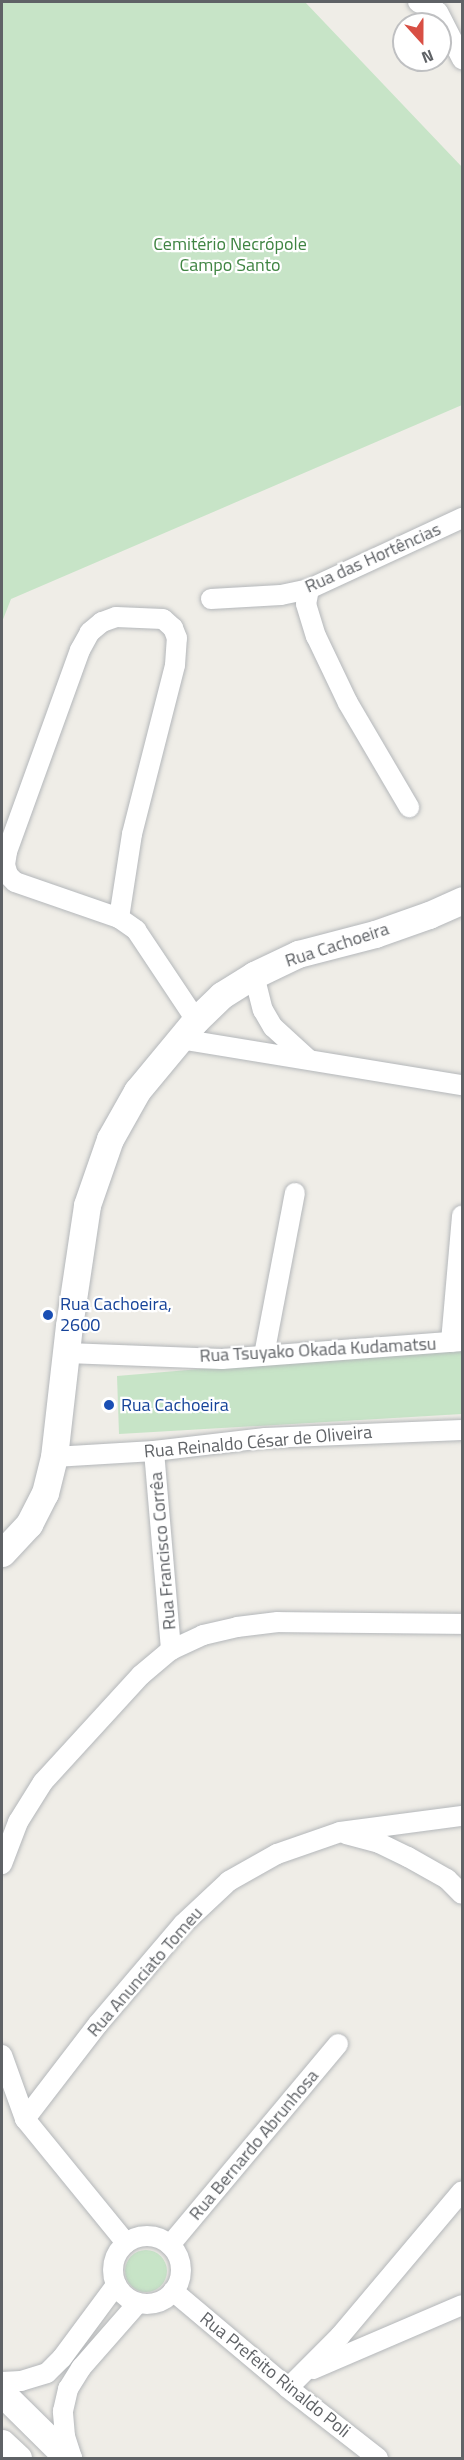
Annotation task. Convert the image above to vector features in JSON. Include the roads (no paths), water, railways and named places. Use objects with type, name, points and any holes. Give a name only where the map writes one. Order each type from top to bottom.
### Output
[{"type":"main road","name":"Rua Cachoeira","points":[[2,1553],[29,1524],[45,1493],[54,1458],[87,1205],[110,1139],[137,1091],[188,1030],[222,995],[254,975],[298,954],[375,934],[462,900]]},
{"type":"main road","points":[[2,2393],[70,2458]]},
{"type":"main road","points":[[2,2443],[18,2458]]},
{"type":"street","points":[[417,2],[440,7],[462,59]]},
{"type":"street","name":"Rua das Hortências","points":[[211,599],[250,598],[309,589],[462,518]]},
{"type":"street","points":[[309,589],[306,604],[316,636],[348,703],[409,807]]},
{"type":"street","points":[[119,918],[132,834],[175,665],[177,638],[173,628],[163,619],[116,617],[102,622],[90,632],[80,650],[7,852],[5,865],[8,875],[15,882],[119,918],[136,930],[188,1030],[310,1060],[462,1085]]},
{"type":"street","points":[[254,975],[263,1010],[273,1027],[310,1060]]},
{"type":"street","points":[[264,1355],[295,1192]]},
{"type":"street","points":[[457,1341],[462,1215]]},
{"type":"street","name":"Rua Tsuyako Okada Kudamatsu","points":[[67,1353],[222,1359],[457,1341]]},
{"type":"street","name":"Rua Reinaldo César de Oliveira","points":[[54,1458],[154,1451],[265,1438],[462,1430]]},
{"type":"street","name":"Rua Francisco Corrêa","points":[[154,1451],[171,1650]]},
{"type":"street","points":[[2,1864],[18,1822],[43,1782],[141,1675],[171,1650],[203,1635],[237,1627],[278,1622],[462,1624]]},
{"type":"street","name":"Rua Anunciato Tomeu","points":[[25,2119],[98,2024],[183,1924],[229,1881],[277,1854],[340,1832],[462,1816]]},
{"type":"street","points":[[340,1832],[379,1843],[408,1857],[447,1879],[462,1894]]},
{"type":"street","name":"Rua Bernardo Abrunhosa","points":[[170,2245],[338,2044]]},
{"type":"street","points":[[2,2055],[25,2119],[126,2243]]},
{"type":"street","points":[[288,2388],[340,2336],[462,2191]]},
{"type":"street","points":[[144,2236],[162,2240],[170,2245],[180,2262],[178,2282],[173,2291],[157,2302],[138,2303],[121,2293],[116,2284],[113,2262],[126,2243],[144,2236]]},
{"type":"street","points":[[2,2382],[21,2381],[47,2373],[62,2358],[116,2284]]},
{"type":"street","name":"Rua Prefeito Rinaldo Poli","points":[[173,2291],[288,2388],[378,2458]]},
{"type":"street","points":[[70,2458],[63,2411],[68,2389],[81,2368],[138,2303]]},
{"type":"street","points":[[305,2372],[462,2306]]},
{"type":"place","name":"Rua Cachoeira, 2600","points":[[48,1315]]},
{"type":"place","name":"Rua Cachoeira","points":[[109,1405]]},
{"type":"park label","name":"Cemitério Necrópole Campo Santo","points":[[230,255]]}]
